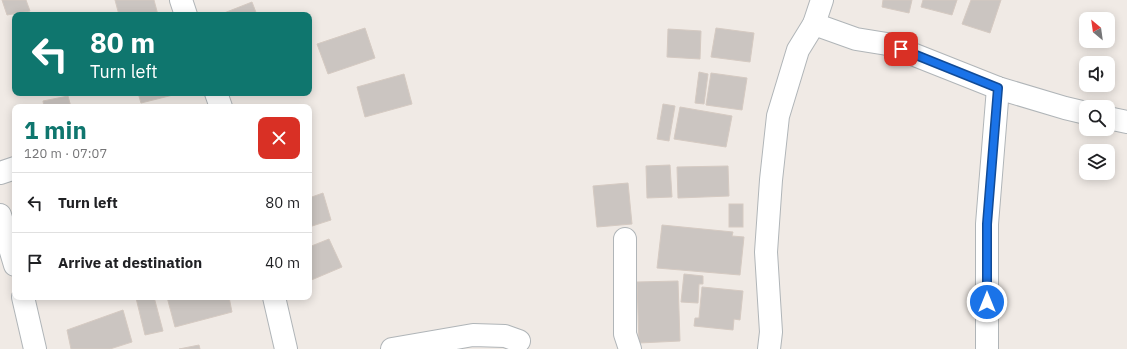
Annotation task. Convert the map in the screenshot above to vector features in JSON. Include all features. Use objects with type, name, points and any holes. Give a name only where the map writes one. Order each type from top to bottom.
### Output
[{"type":"street","points":[[180,0],[185,12]]},
{"type":"street","points":[[769,349],[771,332],[766,252],[770,180],[778,116],[798,50],[814,24],[822,0]]},
{"type":"street","points":[[814,24],[856,39],[888,44],[998,88],[1079,111]]},
{"type":"street","points":[[987,349],[987,224],[998,88]]},
{"type":"street","points":[[1115,119],[1127,122]]},
{"type":"street","points":[[0,173],[12,169]]},
{"type":"street","points":[[0,215],[12,255]]},
{"type":"street","points":[[625,239],[625,334],[630,349]]},
{"type":"street","points":[[24,300],[36,349]]},
{"type":"street","points":[[275,300],[286,349]]},
{"type":"street","points":[[392,349],[473,335],[505,336],[519,341]]},
{"type":"building","points":[[2,0],[26,0],[30,11],[12,12],[12,14],[7,15]]},
{"type":"building","points":[[115,0],[154,0],[157,12],[118,12]]},
{"type":"building","points":[[883,0],[912,0],[909,13],[882,7]]},
{"type":"building","points":[[923,0],[957,0],[952,15],[921,7]]},
{"type":"building","points":[[971,0],[1001,0],[990,33],[962,24]]},
{"type":"building","points":[[252,2],[256,12],[227,12]]},
{"type":"building","points":[[365,28],[375,58],[328,74],[317,44]]},
{"type":"building","points":[[716,28],[754,33],[750,62],[711,57]]},
{"type":"building","points":[[668,29],[701,31],[700,59],[667,57]]},
{"type":"building","points":[[699,72],[708,74],[704,104],[695,103]]},
{"type":"building","points":[[711,73],[747,78],[742,110],[706,105]]},
{"type":"building","points":[[404,74],[412,104],[365,117],[357,87]]},
{"type":"building","points":[[68,96],[70,104],[44,104],[43,101]]},
{"type":"building","points":[[139,96],[169,96],[141,103]]},
{"type":"building","points":[[663,104],[675,106],[669,141],[657,139]]},
{"type":"building","points":[[680,107],[732,116],[726,147],[674,139]]},
{"type":"building","points":[[670,165],[672,197],[647,198],[646,166]]},
{"type":"building","points":[[728,166],[729,196],[678,198],[677,167]]},
{"type":"building","points":[[628,183],[632,224],[597,227],[593,186]]},
{"type":"building","points":[[323,193],[331,220],[312,226],[312,197]]},
{"type":"building","points":[[729,204],[743,204],[743,227],[729,227]]},
{"type":"building","points":[[662,225],[733,232],[732,236],[744,237],[740,275],[657,268]]},
{"type":"building","points":[[329,239],[342,267],[312,280],[312,246]]},
{"type":"building","points":[[684,274],[703,276],[703,284],[699,284],[698,303],[681,302]]},
{"type":"building","points":[[678,281],[680,341],[639,343],[637,282]]},
{"type":"building","points":[[702,287],[743,291],[740,320],[734,319],[733,330],[694,326],[695,318],[699,318]]},
{"type":"building","points":[[136,300],[155,300],[163,331],[145,335]]},
{"type":"building","points":[[168,300],[230,300],[232,312],[175,327]]},
{"type":"building","points":[[123,310],[132,342],[110,349],[71,349],[67,330]]},
{"type":"building","points":[[199,345],[200,349],[179,349]]},
{"type":"route","points":[[901,49],[998,88],[987,224],[987,302]]}]
